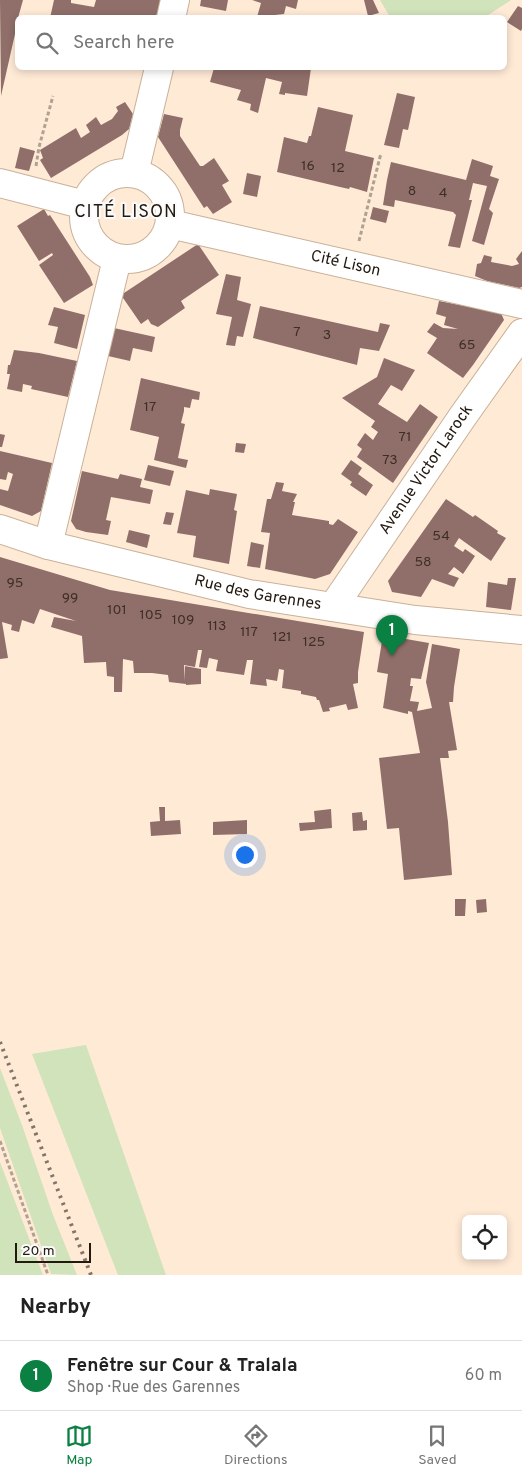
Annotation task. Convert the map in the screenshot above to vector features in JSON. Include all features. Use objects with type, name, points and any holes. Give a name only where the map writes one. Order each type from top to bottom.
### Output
[{"type":"street","points":[[172,15],[175,0]]},
{"type":"street","points":[[134,173],[159,70]]},
{"type":"street","points":[[121,173],[134,173],[155,183],[162,191],[169,206],[170,224],[166,237],[156,248],[144,256],[131,260],[117,259],[97,248],[90,238],[85,228],[85,205],[90,193],[109,177],[121,173]]},
{"type":"street","points":[[0,183],[85,205]]},
{"type":"street","name":"Cité Lison","points":[[170,224],[522,304]]},
{"type":"street","points":[[48,545],[117,259]]},
{"type":"street","name":"Avenue Victor Larock","points":[[333,607],[522,333]]},
{"type":"street","name":"Rue des Garennes","points":[[0,529],[48,545],[249,594],[415,620],[522,630]]},
{"type":"path","points":[[32,191],[39,147],[53,96]]},
{"type":"path","points":[[353,266],[381,153]]},
{"type":"path","points":[[0,1141],[48,1275]]},
{"type":"green space","points":[[380,0],[511,0],[488,15],[389,15]]},
{"type":"green space","points":[[86,1045],[166,1275],[118,1275],[32,1054]]},
{"type":"green space","points":[[0,1068],[53,1215],[77,1275],[51,1274],[0,1128]]},
{"type":"green space","points":[[0,1162],[43,1275],[0,1275]]},
{"type":"building","points":[[0,0],[23,0],[19,15],[15,15],[15,34],[1,96]]},
{"type":"building","points":[[54,0],[71,0],[71,3],[94,7],[96,0],[161,0],[158,15],[51,15]]},
{"type":"building","points":[[201,0],[228,0],[226,11],[200,6]]},
{"type":"building","points":[[252,0],[298,0],[296,9],[286,6],[284,14],[275,15],[258,15],[261,3]]},
{"type":"building","points":[[364,0],[373,0],[379,13],[368,15]]},
{"type":"building","points":[[518,6],[522,8],[521,31],[507,22]]},
{"type":"building","points":[[213,70],[311,70],[307,96],[279,94],[282,82],[266,78],[258,113],[250,110],[251,104],[237,100],[241,90],[210,82]]},
{"type":"building","points":[[397,93],[415,97],[408,130],[403,129],[399,148],[384,145]]},
{"type":"building","points":[[125,102],[133,114],[129,129],[51,178],[40,160],[43,158],[40,150],[76,128],[81,138],[90,132],[86,125],[96,117],[101,125],[112,119],[118,111],[116,107]]},
{"type":"building","points":[[318,107],[353,115],[345,151],[374,158],[367,192],[277,172],[284,137],[307,143],[309,136],[311,136]]},
{"type":"building","points":[[164,114],[183,118],[180,136],[200,166],[214,158],[229,181],[222,185],[232,202],[213,214],[207,206],[204,208],[158,137]]},
{"type":"building","points":[[20,147],[35,151],[29,171],[15,168]]},
{"type":"building","points":[[472,159],[493,166],[490,176],[499,179],[489,209],[493,213],[484,245],[472,241],[487,186],[473,183],[469,200],[472,200],[460,248],[448,246],[456,215],[453,212],[395,200],[394,207],[383,205],[391,162],[466,180]]},
{"type":"building","points":[[247,173],[261,176],[257,197],[243,194]]},
{"type":"building","points":[[373,207],[389,211],[386,223],[370,219]]},
{"type":"building","points":[[44,209],[48,216],[50,215],[90,277],[93,285],[64,303],[39,265],[53,255],[52,253],[39,261],[17,226]]},
{"type":"building","points":[[198,244],[219,275],[181,301],[185,308],[158,327],[151,324],[148,319],[141,324],[121,295]]},
{"type":"building","points":[[522,251],[522,287],[487,281],[475,276],[477,264],[481,263],[484,255],[492,257],[491,262],[512,266],[519,264],[516,259]]},
{"type":"building","points":[[226,274],[241,277],[237,300],[251,304],[243,337],[237,336],[235,346],[226,345],[232,317],[216,314]]},
{"type":"building","points":[[439,301],[501,313],[504,320],[463,378],[427,353],[437,338],[427,332],[434,323],[443,328],[458,329],[444,325],[446,317],[436,314]]},
{"type":"building","points":[[260,306],[378,332],[380,323],[390,325],[379,351],[360,348],[357,365],[253,338]]},
{"type":"building","points":[[54,307],[85,315],[77,349],[54,343],[58,327],[48,325]]},
{"type":"building","points":[[114,328],[155,337],[152,352],[133,348],[130,361],[108,356]]},
{"type":"building","points":[[14,350],[77,361],[68,397],[31,389],[32,386],[23,384],[22,392],[7,389],[10,374],[7,374],[8,365],[10,365]]},
{"type":"building","points":[[384,358],[415,370],[402,391],[391,385],[378,404],[407,422],[420,404],[438,417],[393,483],[357,457],[362,449],[357,445],[365,433],[373,440],[378,432],[371,427],[375,421],[342,398],[377,377]]},
{"type":"building","points":[[141,378],[200,392],[199,400],[192,399],[190,408],[184,407],[181,423],[185,424],[178,458],[188,460],[186,468],[154,460],[159,437],[130,430]]},
{"type":"building","points":[[0,434],[5,435],[2,447],[0,447]]},
{"type":"building","points":[[236,443],[246,444],[244,453],[235,452]]},
{"type":"building","points":[[0,451],[52,463],[41,511],[32,516],[0,505],[0,489],[8,491],[13,474],[8,472],[6,480],[0,479]]},
{"type":"building","points":[[351,460],[362,468],[358,474],[373,485],[366,496],[350,485],[352,482],[341,474]]},
{"type":"building","points":[[148,465],[174,471],[170,486],[144,480]]},
{"type":"building","points":[[82,471],[118,479],[120,474],[142,479],[140,487],[153,490],[150,504],[111,497],[106,520],[111,521],[108,535],[76,529],[71,521]]},
{"type":"building","points":[[276,482],[284,483],[282,491],[297,494],[293,502],[295,502],[292,515],[329,521],[329,524],[333,525],[338,519],[358,532],[330,574],[315,579],[265,569],[270,533],[261,532],[267,499],[271,499]]},
{"type":"building","points":[[210,489],[237,494],[234,510],[237,511],[229,564],[193,557],[196,536],[177,533],[186,490],[209,495]]},
{"type":"building","points":[[446,499],[473,517],[475,515],[506,538],[491,561],[459,538],[454,546],[463,552],[465,549],[475,556],[463,574],[454,567],[448,574],[459,578],[454,587],[432,579],[421,597],[392,592],[388,581]]},
{"type":"building","points":[[166,512],[174,513],[171,525],[163,524]]},
{"type":"building","points":[[129,530],[150,535],[147,548],[126,542]]},
{"type":"building","points":[[251,542],[264,545],[260,568],[247,566]]},
{"type":"building","points":[[0,557],[110,590],[364,632],[358,683],[353,684],[358,708],[348,710],[346,704],[329,708],[330,711],[323,712],[316,697],[301,694],[301,691],[282,688],[284,670],[279,669],[277,681],[266,679],[267,686],[250,684],[253,660],[247,660],[244,675],[216,671],[218,660],[209,658],[207,668],[199,667],[202,650],[198,650],[195,667],[184,665],[185,681],[185,666],[201,669],[201,684],[186,685],[169,682],[168,675],[134,673],[133,661],[123,659],[122,692],[114,692],[114,677],[107,676],[106,662],[84,663],[82,636],[51,627],[54,617],[76,621],[40,609],[34,624],[22,620],[19,632],[11,630],[12,625],[2,622],[8,658],[0,659]]},
{"type":"building","points":[[508,578],[516,578],[511,610],[486,607],[488,582],[507,585]]},
{"type":"building","points":[[383,635],[429,643],[421,679],[411,678],[410,686],[413,686],[410,701],[419,702],[417,711],[432,708],[426,682],[432,644],[460,649],[453,702],[449,702],[457,750],[448,751],[449,758],[440,758],[452,875],[404,880],[399,828],[387,829],[379,758],[420,753],[412,712],[408,711],[408,714],[383,708],[388,674],[377,672]]},
{"type":"building","points":[[159,807],[165,807],[165,821],[180,820],[181,834],[151,836],[150,822],[160,821]]},
{"type":"building","points":[[331,809],[332,828],[300,831],[299,823],[315,822],[314,811]]},
{"type":"building","points":[[362,812],[363,821],[367,820],[367,830],[353,831],[352,813]]},
{"type":"building","points":[[247,820],[247,834],[213,835],[213,822]]},
{"type":"building","points":[[455,899],[466,899],[465,916],[455,916]]},
{"type":"building","points":[[486,899],[487,912],[477,913],[476,900]]},
{"type":"railway","points":[[0,1042],[91,1275]]},
{"type":"place","name":"Fenêtre sur Cour & Tralala","points":[[392,656]]},
{"type":"district","name":"CITÉ LISON","points":[[126,212]]}]
